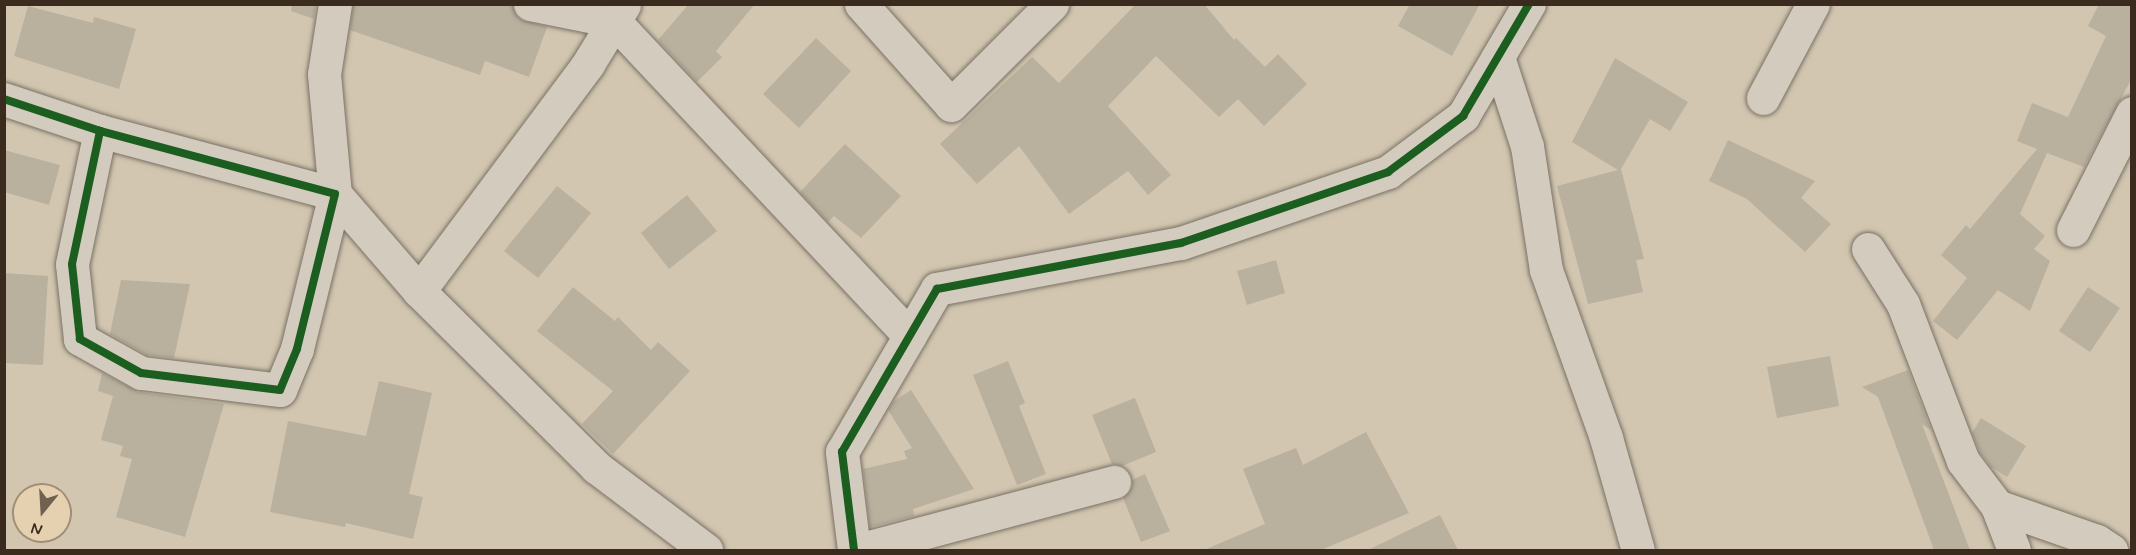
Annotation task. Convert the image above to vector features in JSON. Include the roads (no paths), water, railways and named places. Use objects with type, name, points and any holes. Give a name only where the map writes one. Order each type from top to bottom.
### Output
[{"type":"street","points":[[100,130],[72,264],[80,339],[141,373],[280,390],[297,349],[334,194],[324,74],[335,4]]},
{"type":"street","points":[[530,4],[620,13],[910,336]]},
{"type":"street","points":[[861,4],[951,105],[1052,4]]},
{"type":"street","points":[[1114,482],[856,550],[843,452],[937,289],[1181,243],[1388,172],[1463,116],[1529,4]]},
{"type":"street","points":[[1763,98],[1813,4]]},
{"type":"street","points":[[419,291],[588,64],[620,13]]},
{"type":"street","points":[[1498,57],[1527,146],[1546,270],[1606,438],[1638,550]]},
{"type":"street","points":[[4,99],[100,130],[334,194],[419,291],[596,467],[706,550]]},
{"type":"street","points":[[2073,230],[2132,113]]},
{"type":"street","points":[[1868,249],[1903,304],[1963,460],[1997,506],[2014,550]]},
{"type":"street","points":[[1997,506],[2097,541],[2111,550]]}]
